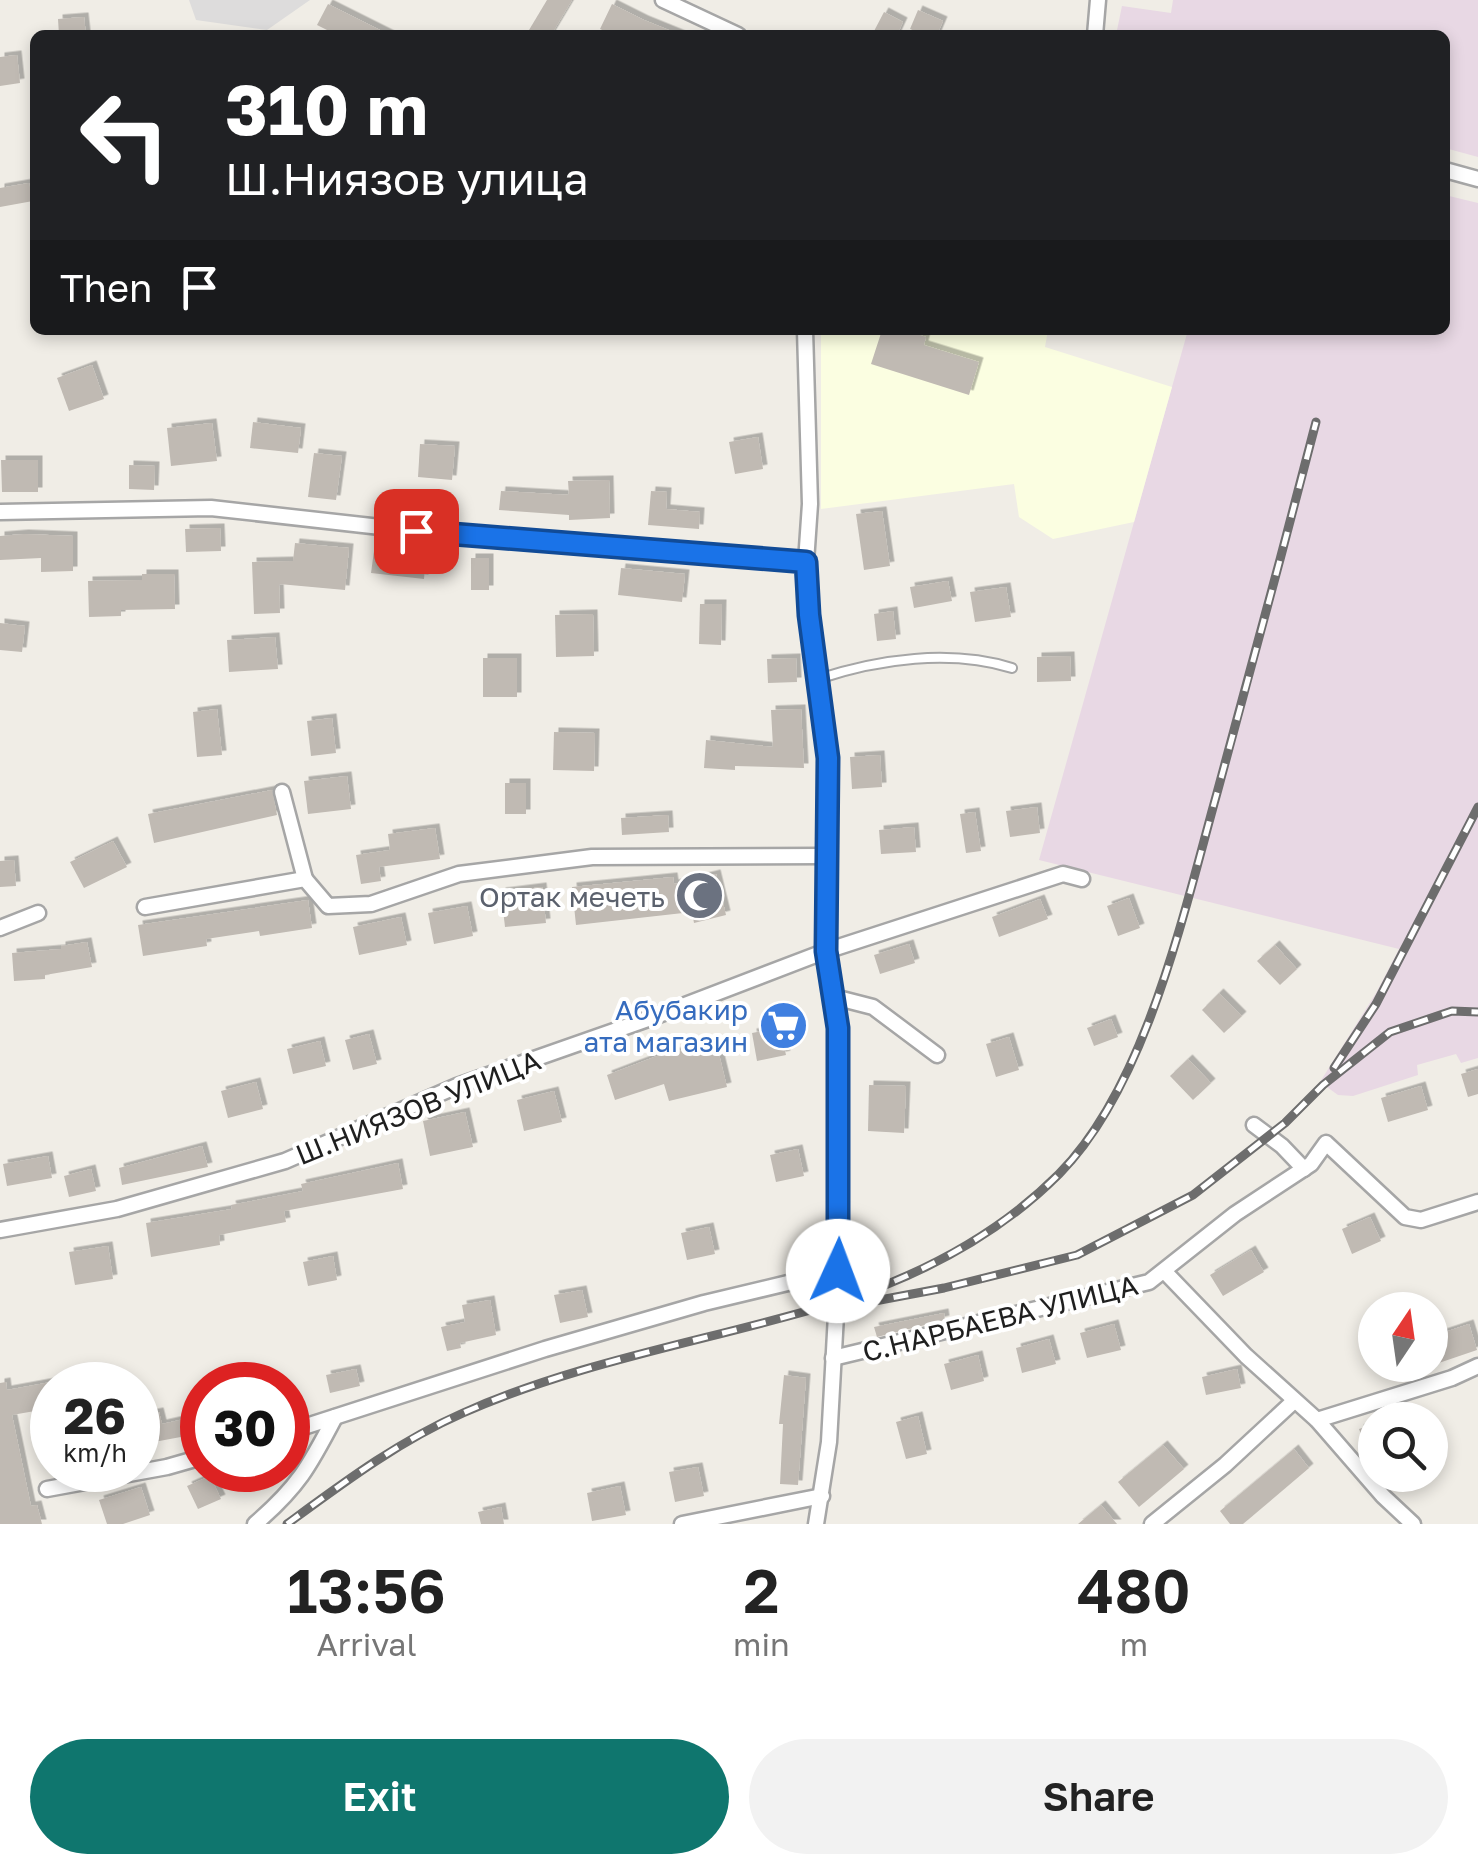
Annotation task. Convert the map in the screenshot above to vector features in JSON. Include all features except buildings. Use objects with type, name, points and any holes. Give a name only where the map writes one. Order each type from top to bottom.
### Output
[{"type":"street","points":[[664,0],[727,30]]},
{"type":"street","points":[[1095,30],[1098,0]]},
{"type":"street","points":[[1450,171],[1478,179]]},
{"type":"street","points":[[804,335],[810,504],[806,562],[828,758],[826,951],[838,1028],[838,1271],[829,1442],[816,1524]]},
{"type":"street","points":[[0,512],[212,508],[416,531],[806,562]]},
{"type":"street","points":[[282,792],[305,879],[328,906],[371,904],[459,874],[592,857],[826,856]]},
{"type":"street","name":"Ш.НИЯЗОВ УЛИЦА","points":[[0,1230],[117,1209],[285,1162],[457,1086],[826,951],[1063,874],[1082,879]]},
{"type":"street","points":[[145,907],[305,879]]},
{"type":"street","points":[[0,928],[38,913]]},
{"type":"street","points":[[834,997],[873,1007],[938,1055]]},
{"type":"street","points":[[1254,1125],[1304,1169]]},
{"type":"street","name":"С.НАРБАЕВА УЛИЦА","points":[[833,1358],[1149,1282],[1235,1214],[1311,1164],[1326,1143],[1405,1218],[1421,1220],[1478,1202]]},
{"type":"street","points":[[310,1425],[669,1313],[838,1271]]},
{"type":"street","name":"С.НАРБАЕВА УЛИЦА","points":[[1165,1272],[1317,1420],[1383,1496],[1413,1524]]},
{"type":"street","points":[[1317,1420],[1452,1378],[1478,1366]]},
{"type":"street","points":[[1152,1524],[1225,1465],[1294,1401]]},
{"type":"street","points":[[255,1524],[290,1494],[335,1418]]},
{"type":"street","points":[[682,1524],[786,1500],[822,1496]]},
{"type":"lane","points":[[818,679],[880,664],[934,658],[984,659],[1012,668]]},
{"type":"shaded area","points":[[189,0],[310,0],[267,30],[196,20]]},
{"type":"shaded area","points":[[1173,0],[1478,0],[1478,157],[1450,149],[1450,30],[1117,30],[1122,6],[1171,13]]},
{"type":"shaded area","points":[[1450,196],[1478,203],[1478,1058],[1461,1063],[1456,1054],[1417,1065],[1418,1075],[1353,1096],[1338,1095],[1320,1082],[1399,949],[1039,860],[1187,335],[1450,335]]},
{"type":"shaded area","points":[[821,335],[1047,335],[1045,347],[1172,387],[1134,522],[1053,539],[1019,517],[1014,484],[821,509]]},
{"type":"railway","points":[[287,1524],[416,1436],[508,1395],[601,1365],[791,1316],[898,1280],[984,1234],[1059,1174],[1090,1137],[1116,1094],[1159,994],[1191,890],[1316,422]]},
{"type":"railway","points":[[1334,1068],[1376,1004],[1478,807]]},
{"type":"railway","points":[[864,1303],[1077,1255],[1193,1195],[1285,1123],[1323,1085],[1390,1032],[1452,1011],[1478,1012]]},
{"type":"place","name":"Ортак мечеть","points":[[700,896]]},
{"type":"place","name":"Абубакир ата магазин","points":[[783,1025]]},
{"type":"route","points":[[416,531],[806,562],[828,758],[826,951],[838,1028],[838,1271]]}]
